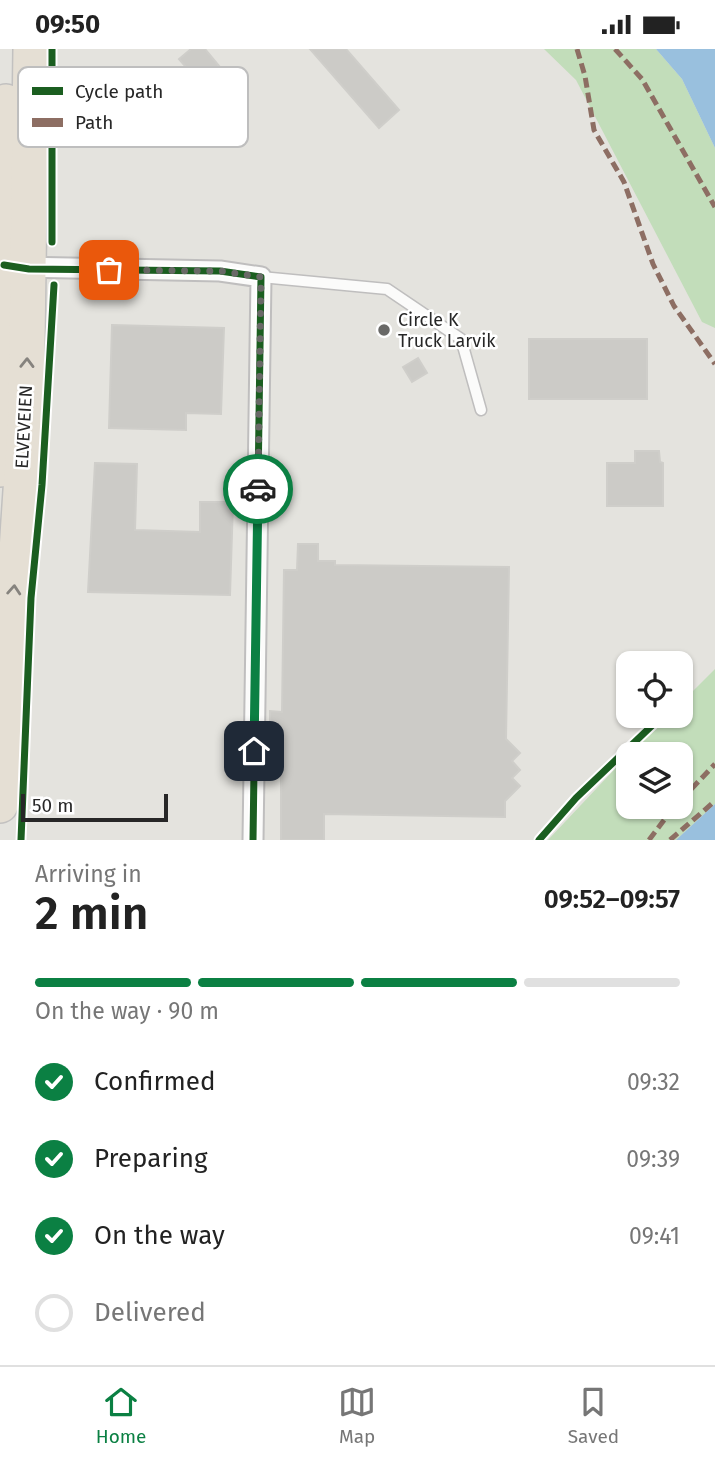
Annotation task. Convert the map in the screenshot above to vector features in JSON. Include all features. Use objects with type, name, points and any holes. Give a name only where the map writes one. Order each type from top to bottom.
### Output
[{"type":"highway","name":"ELVEVEIEN","points":[[0,805],[26,416],[16,267],[7,49]]},
{"type":"highway","name":"ELVEVEIEN","points":[[30,67],[31,49]]},
{"type":"highway","name":"ELVEVEIEN","points":[[0,470],[24,147]]},
{"type":"street","points":[[16,267],[220,271],[261,277],[253,840]]},
{"type":"lane","points":[[261,277],[387,289],[461,339],[481,411]]},
{"type":"green space","points":[[544,49],[656,49],[682,79],[715,148],[715,328],[702,322],[576,80]]},
{"type":"green space","points":[[715,669],[715,804],[676,840],[548,840],[616,768],[616,819],[693,819],[693,742],[641,742],[656,728],[693,728],[693,691]]},
{"type":"water","points":[[656,49],[715,49],[715,148],[682,79]]},
{"type":"water","points":[[715,804],[715,840],[676,840]]},
{"type":"building","points":[[191,49],[205,49],[219,66],[186,67],[179,59]]},
{"type":"building","points":[[310,49],[346,49],[399,110],[379,128]]},
{"type":"building","points":[[112,325],[224,328],[221,414],[186,413],[186,430],[109,428]]},
{"type":"building","points":[[529,339],[647,339],[647,399],[529,399]]},
{"type":"building","points":[[418,358],[427,373],[412,382],[403,367]]},
{"type":"building","points":[[635,451],[659,451],[660,462],[663,463],[663,506],[607,506],[607,463],[635,463]]},
{"type":"building","points":[[95,463],[137,464],[135,530],[200,532],[200,502],[233,502],[230,595],[88,592]]},
{"type":"building","points":[[298,544],[318,544],[318,561],[335,561],[335,565],[509,567],[506,739],[520,753],[512,761],[520,770],[512,778],[520,786],[505,801],[505,817],[324,814],[324,840],[281,840],[281,735],[270,728],[270,711],[282,712],[284,570],[297,570]]},
{"type":"marked path","points":[[577,49],[585,76],[594,130],[624,182],[653,264],[674,306],[715,364]]},
{"type":"marked path","points":[[615,49],[642,79],[715,207]]},
{"type":"marked path","points":[[693,787],[715,764]]},
{"type":"marked path","points":[[670,840],[715,801]]},
{"type":"marked path","points":[[649,840],[665,819]]},
{"type":"cycle path","points":[[52,49],[52,67]]},
{"type":"cycle path","points":[[52,147],[52,242]]},
{"type":"cycle path","points":[[4,265],[29,269],[220,271],[261,277],[253,840]]},
{"type":"cycle path","points":[[21,840],[31,598],[42,485],[54,285]]},
{"type":"cycle path","points":[[539,840],[576,798],[649,728]]},
{"type":"way so far","points":[[109,270],[220,271],[261,277],[258,489]]},
{"type":"place","name":"Circle K Truck Larvik","points":[[384,330]]},
{"type":"route","points":[[254,751],[258,489]]}]
